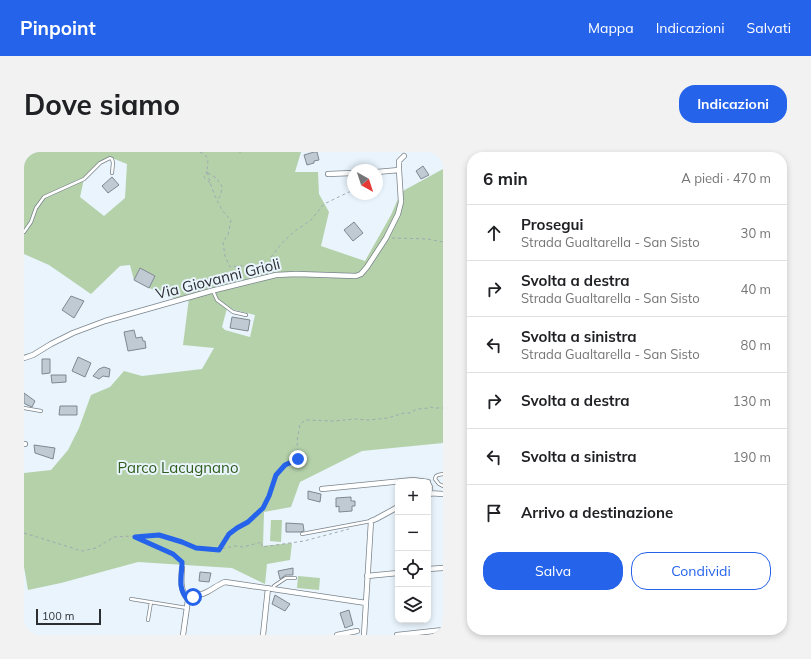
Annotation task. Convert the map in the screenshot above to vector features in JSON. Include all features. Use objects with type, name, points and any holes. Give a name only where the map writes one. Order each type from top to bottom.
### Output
[{"type":"street","name":"Via Giovanni Grioli","points":[[24,358],[33,355],[73,333],[105,321],[271,276],[296,274],[356,276],[360,274],[367,267],[386,238],[398,214],[401,202],[399,161],[404,156]]},
{"type":"street","points":[[383,171],[399,170]]},
{"type":"street","points":[[328,174],[347,173]]},
{"type":"street","points":[[322,489],[395,482]]},
{"type":"street","points":[[431,494],[443,494]]},
{"type":"street","points":[[364,635],[371,521],[395,509]]},
{"type":"street","points":[[182,568],[181,586],[188,600],[183,635]]},
{"type":"street","points":[[431,569],[443,568]]},
{"type":"street","points":[[367,576],[395,573]]},
{"type":"street","points":[[188,600],[225,582],[366,603]]},
{"type":"street","points":[[263,635],[271,589]]},
{"type":"street","points":[[398,635],[443,630]]},
{"type":"street","points":[[336,635],[357,631]]},
{"type":"lane","points":[[24,232],[31,222],[36,208],[44,197],[84,179],[100,164],[110,158],[113,163],[112,173]]},
{"type":"lane","points":[[213,291],[217,300],[233,312],[246,315]]},
{"type":"lane","points":[[24,408],[41,411]]},
{"type":"lane","points":[[443,474],[436,476],[435,479],[443,486]]},
{"type":"lane","points":[[302,534],[371,521]]},
{"type":"lane","points":[[271,589],[286,578],[295,578]]},
{"type":"lane","points":[[131,600],[187,608]]},
{"type":"lane","points":[[148,620],[151,602]]},
{"type":"path","points":[[200,152],[207,156],[211,185],[221,208],[231,220],[228,235],[223,242],[225,256],[230,267],[266,266],[269,269]]},
{"type":"path","points":[[208,172],[204,177],[211,185]]},
{"type":"path","points":[[208,172],[218,179],[222,186],[217,200]]},
{"type":"path","points":[[271,276],[269,269],[271,257],[282,243],[295,231],[311,220],[324,204],[347,194]]},
{"type":"path","points":[[386,238],[428,239],[443,242]]},
{"type":"path","points":[[219,550],[229,534],[248,522],[263,508],[276,475],[285,465],[298,459],[297,441],[300,424],[306,420],[369,420],[388,418],[404,413],[410,413],[417,409],[431,407],[443,408]]},
{"type":"path","points":[[24,533],[82,551],[96,548],[114,537],[159,535],[196,548],[219,550],[235,546],[243,547],[262,542],[262,547],[290,544],[349,529]]},
{"type":"path","points":[[135,537],[173,554],[182,562],[182,568]]},
{"type":"green space","name":"Parco Lacugnano","points":[[24,152],[301,152],[295,172],[318,172],[319,194],[329,212],[321,246],[365,261],[391,215],[401,192],[443,169],[443,443],[362,451],[300,482],[291,507],[264,512],[263,546],[292,543],[290,560],[267,564],[265,584],[232,568],[138,562],[61,583],[28,590],[24,567],[24,473],[51,470],[68,450],[79,428],[91,395],[110,387],[124,371],[142,376],[202,369],[214,348],[183,345],[189,298],[179,300],[149,288],[155,276],[140,268],[134,280],[130,265],[120,266],[91,294],[49,265],[24,254]],"holes":[[[112,158],[127,164],[125,198],[104,216],[80,197],[84,179],[99,165]],[[227,308],[255,315],[250,337],[225,330],[222,327]]]},
{"type":"green space","points":[[271,520],[282,520],[281,542],[270,541]]},
{"type":"green space","points":[[298,576],[320,578],[319,590],[297,588]]},
{"type":"building","points":[[317,152],[319,160],[307,165],[304,155]]},
{"type":"building","points":[[423,166],[429,175],[421,179],[416,171]]},
{"type":"building","points":[[112,177],[119,185],[108,193],[102,186]]},
{"type":"building","points":[[354,222],[363,233],[353,241],[344,230]]},
{"type":"building","points":[[140,268],[155,276],[149,288],[134,280]]},
{"type":"building","points":[[71,296],[84,301],[74,318],[62,310]]},
{"type":"building","points":[[232,317],[250,320],[248,331],[230,328]]},
{"type":"building","points":[[134,330],[136,338],[142,337],[143,341],[145,341],[146,348],[128,351],[124,332]]},
{"type":"building","points":[[78,357],[91,363],[85,377],[72,371]]},
{"type":"building","points":[[42,359],[50,359],[50,373],[42,374]]},
{"type":"building","points":[[104,367],[110,369],[109,377],[103,376],[99,379],[93,376],[99,369]]},
{"type":"building","points":[[51,375],[66,375],[66,382],[52,383]]},
{"type":"building","points":[[24,393],[35,401],[32,407],[25,404]]},
{"type":"building","points":[[60,406],[77,406],[77,415],[59,415]]},
{"type":"building","points":[[34,445],[55,448],[53,459],[35,453]]},
{"type":"building","points":[[308,491],[321,494],[320,502],[308,499]]},
{"type":"building","points":[[351,497],[351,501],[355,501],[355,506],[352,506],[352,511],[339,512],[339,506],[336,507],[336,498]]},
{"type":"building","points":[[286,523],[303,524],[304,531],[286,532]]},
{"type":"building","points":[[293,568],[293,575],[286,575],[280,579],[278,571]]},
{"type":"building","points":[[200,572],[211,573],[209,582],[199,581]]},
{"type":"building","points":[[275,595],[290,604],[285,611],[272,604]]},
{"type":"building","points":[[349,610],[353,625],[345,628],[340,613]]},
{"type":"route","points":[[193,597],[188,600],[181,586],[182,562],[173,554],[135,537],[159,535],[196,548],[219,550],[229,534],[248,522],[263,508],[276,475],[285,465],[298,459]]}]
